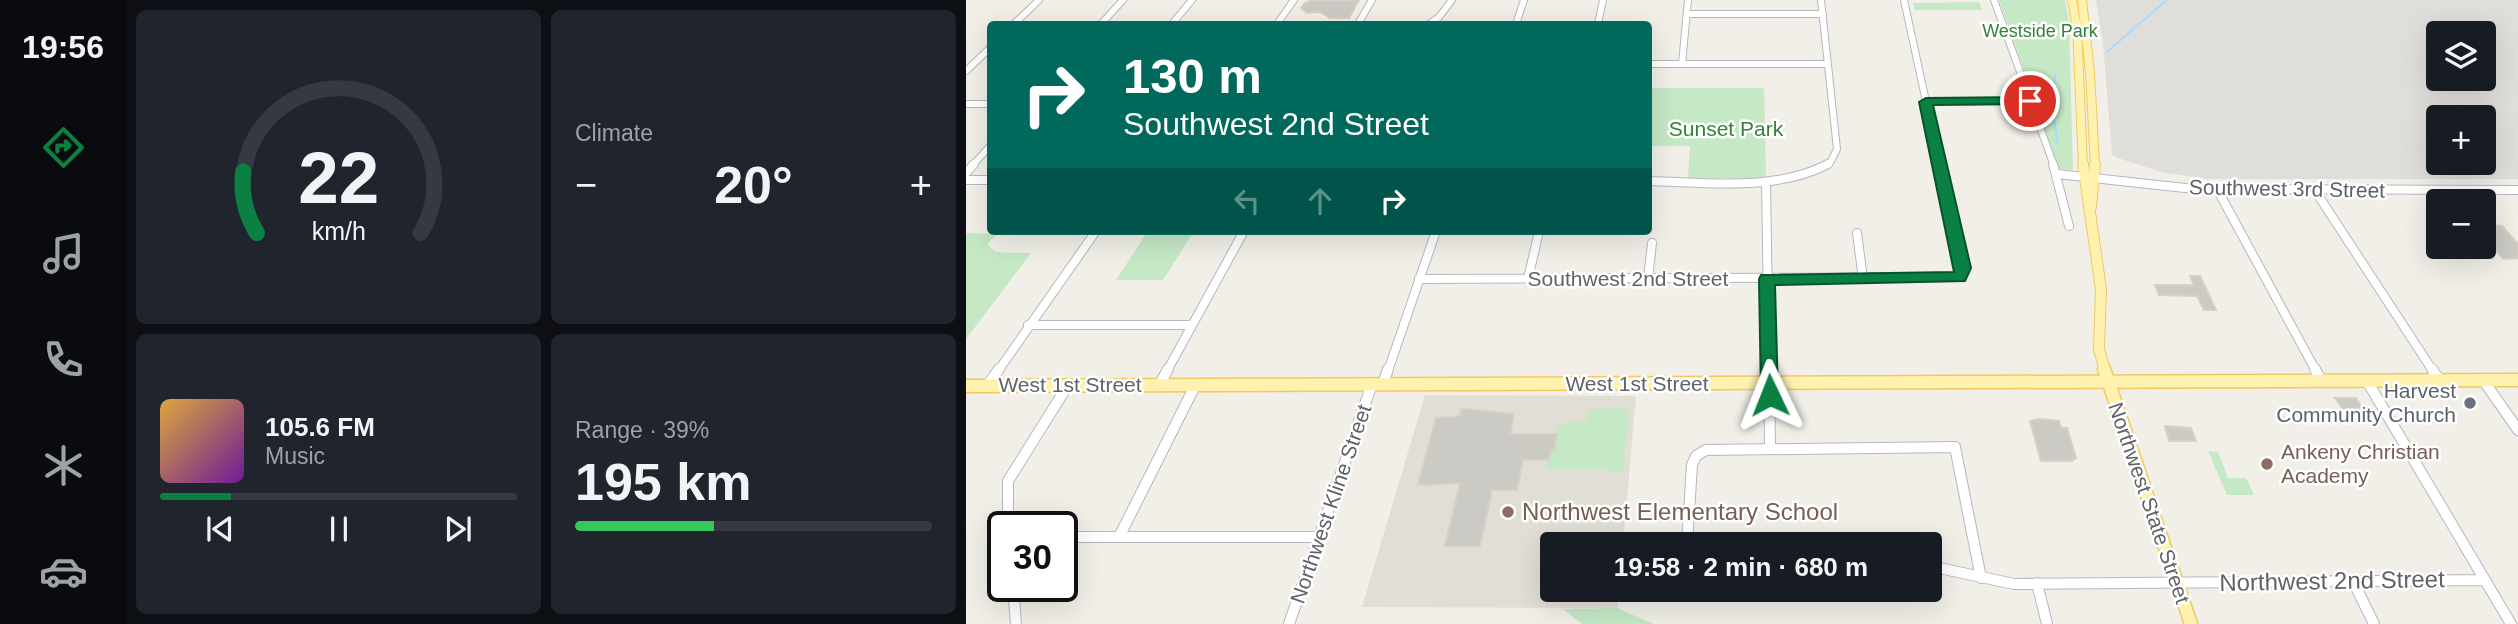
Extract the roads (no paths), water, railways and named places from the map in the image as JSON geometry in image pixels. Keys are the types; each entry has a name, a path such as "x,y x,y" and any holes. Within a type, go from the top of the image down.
{"main road":[{"path":"2072,0 2077,40 2083,175 2091,207"},
{"path":"2082,0 2088,40 2095,178 2095,200 2091,207"},
{"name":"Northwest State Street","path":"2091,207 2102,305 2099,349 2107,382 2191,624"},
{"name":"West 1st Street","path":"966,386 2518,380"}],"street":[{"path":"1017,21 1040,0"},
{"path":"1104,21 1123,0"},
{"path":"1174,21 1192,0"},
{"path":"1279,21 1294,0"},
{"path":"1360,21 1372,0"},
{"path":"1433,21 1452,0"},
{"path":"1517,21 1524,0"},
{"path":"1599,21 1603,0"},
{"path":"1682,64 1688,0"},
{"path":"1652,181 1766,182 1818,172 1835,159 1837,149 1821,0"},
{"path":"1904,0 1926,102 2030,101"},
{"path":"1994,0 2057,174 2069,226"},
{"path":"1687,14 1823,14"},
{"path":"966,71 987,51"},
{"path":"1652,64 1828,64"},
{"name":"Southwest 2nd Street","path":"1419,279 1952,279 1962,275 1963,268 1926,102"},
{"path":"966,104 987,104"},
{"path":"966,173 987,149"},
{"name":"Southwest 3rd Street","path":"2057,174 2083,175 2165,187 2217,189 2518,190"},
{"path":"966,180 987,180"},
{"path":"1766,182 1770,448"},
{"path":"2217,189 2320,381"},
{"path":"2314,189 2439,380"},
{"path":"1857,233 1863,279"},
{"path":"987,386 1093,235"},
{"path":"1160,384 1242,235"},
{"name":"Northwest Kline Street","path":"1289,624 1319,537 1435,235"},
{"path":"1528,279 1538,235"},
{"path":"1648,279 1652,243"},
{"path":"1028,326 1192,325"},
{"path":"2483,380 2518,430"},
{"path":"2368,381 2511,624"},
{"path":"1119,537 1196,384"},
{"path":"1007,511 1006,489 1009,481 1068,385"},
{"path":"1688,532 1692,465 1697,454 1709,449 1955,447 1981,578"},
{"path":"1078,537 1319,537"},
{"name":"Northwest 2nd Street","path":"1942,568 2007,583 2485,580"},
{"path":"2353,581 2374,624"},
{"path":"2037,583 2047,624"},
{"path":"1014,602 1016,624"}],"waterway":[{"path":"2108,51 2167,0"},
{"path":"2055,74 2053,113 2058,145"}],"place":[{"name":"Harvest Community Church","path":"2470,403"},
{"name":"Ankeny Christian Academy","path":"2267,464"},
{"name":"Northwest Elementary School","path":"1508,512"}],"park label":[{"name":"Westside Park","path":"2040,31"},
{"name":"Sunset Park","path":"1726,129"}]}
